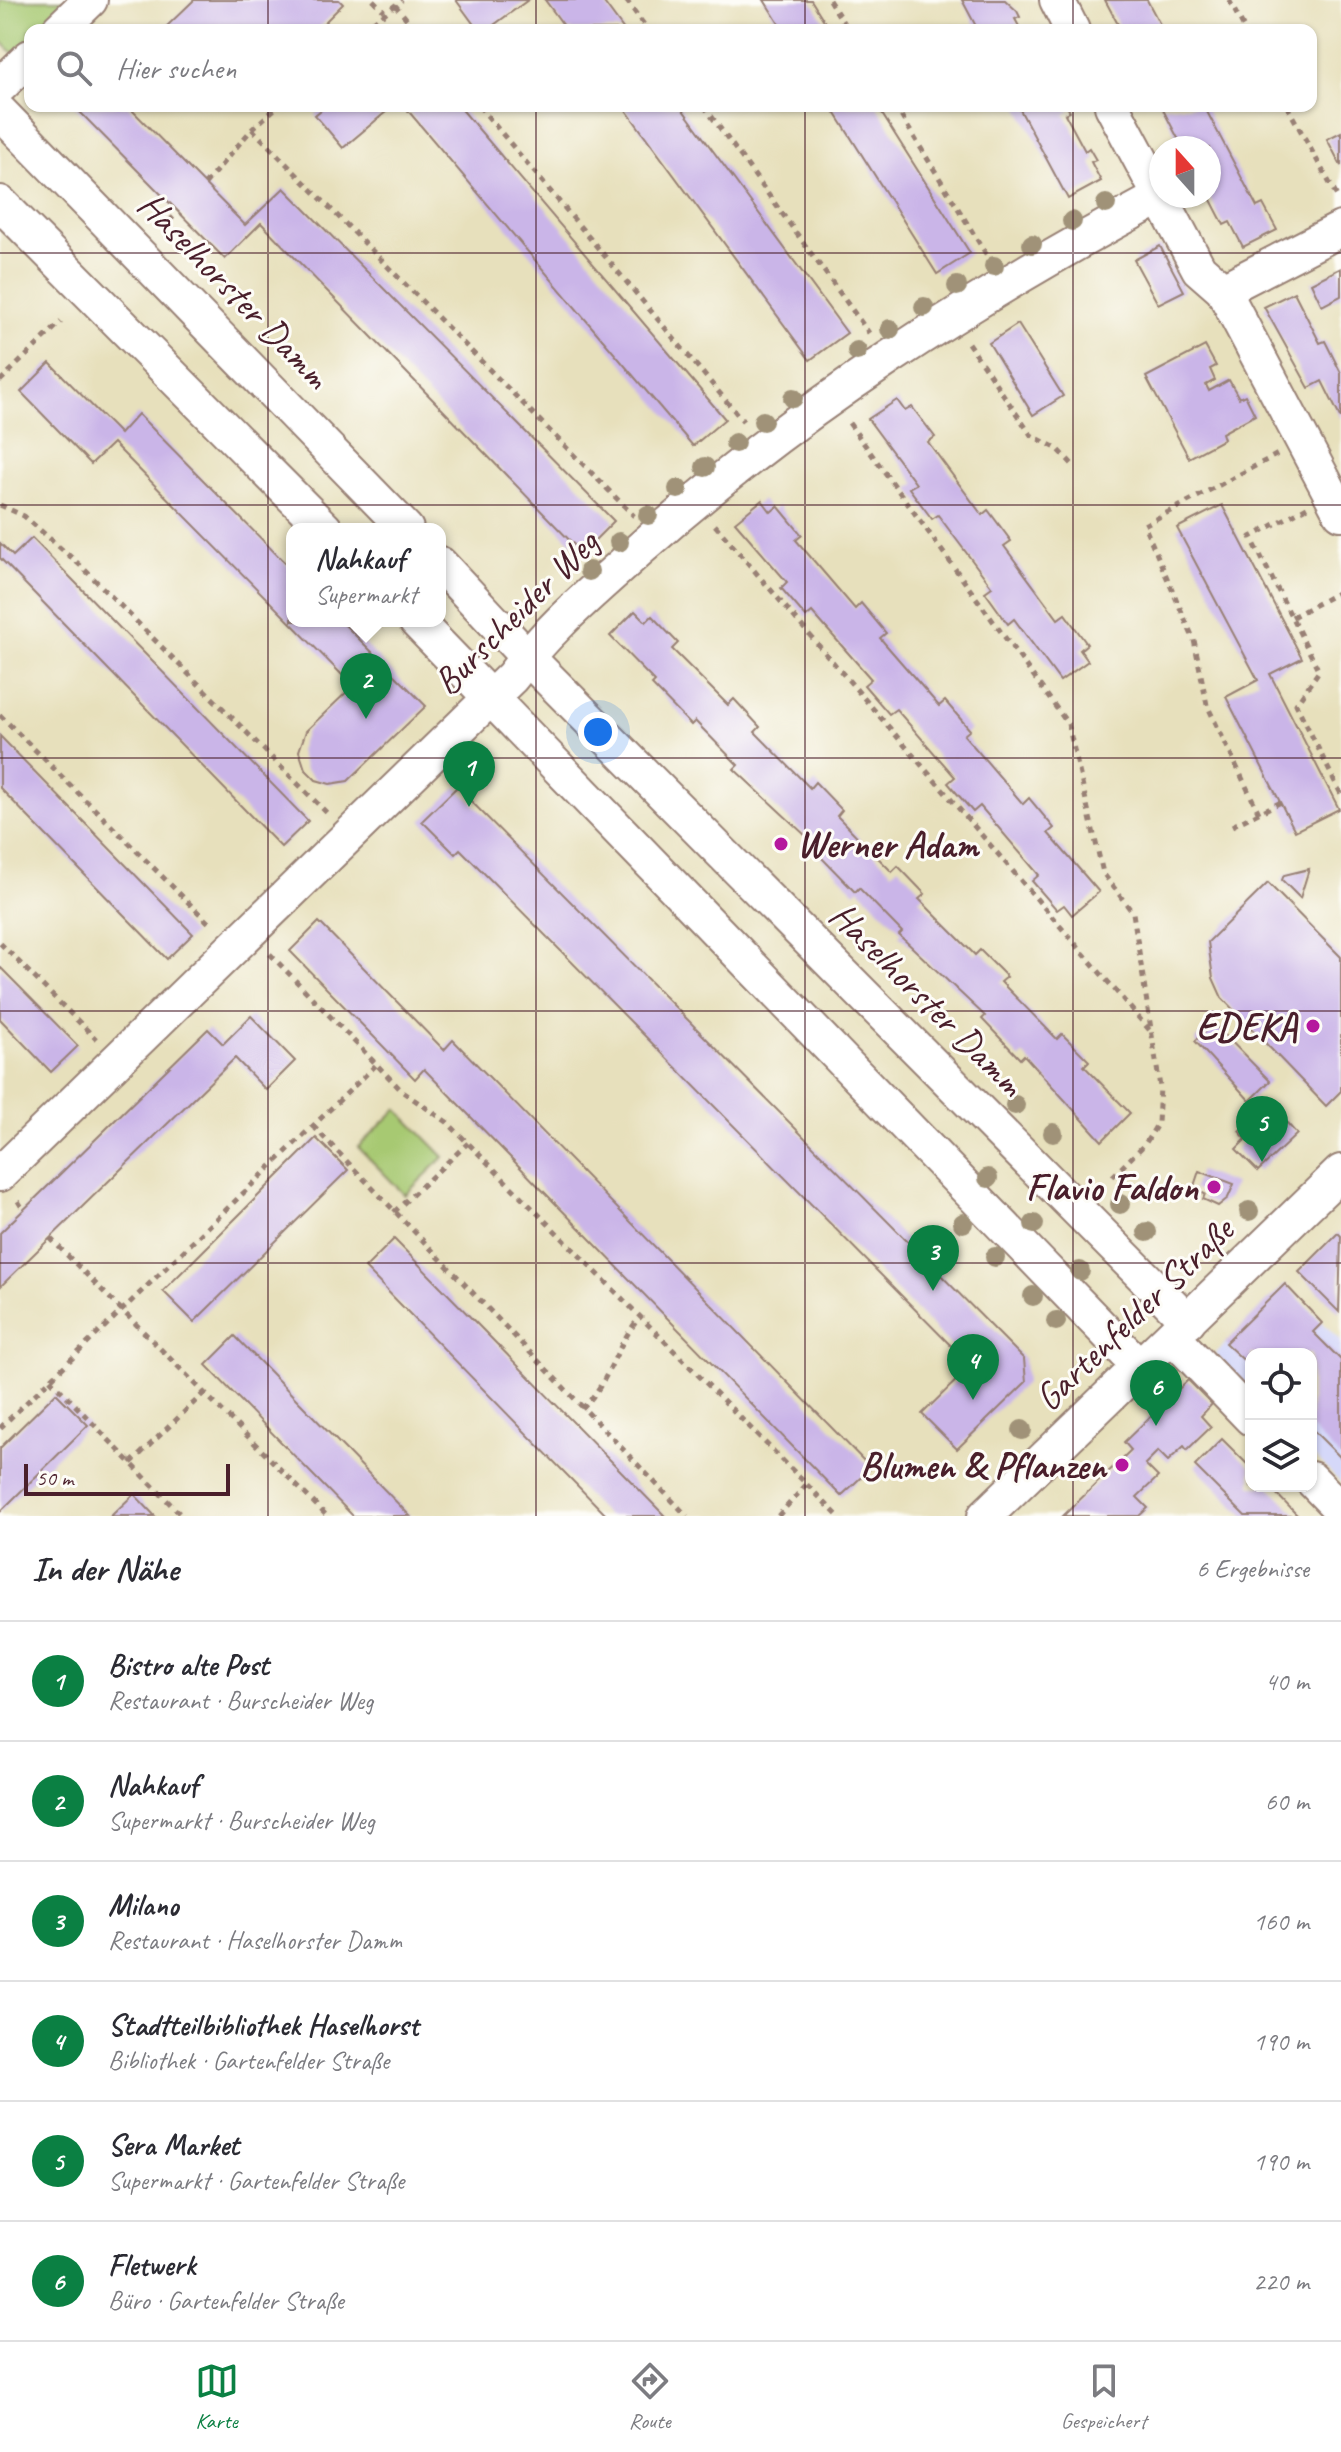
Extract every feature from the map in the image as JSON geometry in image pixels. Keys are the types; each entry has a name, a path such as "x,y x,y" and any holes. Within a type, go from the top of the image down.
{"street":[{"path":"65,24 90,0"},
{"path":"1057,0 1069,24"},
{"path":"0,86 24,63"},
{"name":"Haselhorster Damm","path":"0,112 400,523"},
{"path":"1115,112 1149,176"},
{"path":"0,203 319,523"},
{"name":"Burscheider Weg","path":"9,1188 568,615 677,516 796,421 920,334 1149,203"},
{"path":"1166,208 1199,269 1223,290 1328,508"},
{"path":"1223,290 1341,229"},
{"name":"Haselhorster Damm","path":"446,570 1180,1328 1245,1410"},
{"path":"422,627 1140,1367"},
{"name":"Gartenfelder Straße","path":"985,1516 1341,1172"},
{"path":"1317,1485 1341,1510"}],"path":[{"path":"373,0 384,11"},
{"path":"370,24 402,0"},
{"path":"626,0 644,24"},
{"path":"829,0 844,24"},
{"path":"1229,0 1242,24"},
{"path":"395,5 411,24"},
{"path":"205,184 252,129 271,112"},
{"path":"484,112 743,421"},
{"path":"708,112 869,333"},
{"path":"899,112 994,266"},
{"path":"1290,112 1341,204"},
{"path":"252,129 634,516"},
{"path":"169,221 179,212"},
{"path":"0,381 61,322"},
{"path":"968,343 1031,435 1058,449 1072,464"},
{"path":"849,423 1068,724 1103,873 1133,913 1160,1087 1158,1123 1145,1144 1112,1177"},
{"path":"1259,813 1207,705 1194,640 1144,525 1287,449"},
{"path":"0,505 24,516 81,566 328,814"},
{"path":"1328,508 1251,537 1319,671 1296,704 1341,794"},
{"path":"715,525 1153,1034"},
{"path":"1292,617 1341,591"},
{"path":"0,715 213,927"},
{"path":"1232,826 1281,802"},
{"path":"0,943 96,1040"},
{"path":"270,954 403,1092 447,1122 838,1516"},
{"path":"0,1428 376,1065"},
{"path":"313,1126 687,1516"},
{"path":"394,1212 468,1143"},
{"path":"9,1188 23,1209"},
{"path":"50,1238 327,1516"},
{"path":"582,1409 602,1389 624,1336 640,1317"},
{"path":"50,1379 182,1516"},
{"path":"131,1463 205,1392"},
{"path":"778,1516 806,1485"}],"shaded area":[{"path":"1285,1284 1341,1341 1341,1483 1317,1459 1317,1348 1245,1348 1245,1386 1215,1354"}],"green space":[{"path":"0,0 70,0 46,24 24,24 24,46 15,55 0,40"},
{"path":"397,1109 444,1157 405,1195 358,1147"}],"building":[{"path":"194,0 339,0 343,4 323,24 169,24"},
{"path":"456,0 528,0 495,24 474,24"},
{"path":"545,0 602,0 620,24 563,24"},
{"path":"764,0 811,0 826,24 779,24"},
{"path":"962,0 1005,0 1020,17 1015,19 1018,24 975,24"},
{"path":"1105,0 1147,0 1160,24 1118,24"},
{"path":"80,112 134,112 245,225 284,188 614,521 582,553 261,223 225,259"},
{"path":"319,112 386,112 343,148 315,115"},
{"path":"409,112 464,112 725,419 693,446"},
{"path":"627,112 684,112 847,333 810,360"},
{"path":"835,112 881,112 970,253 937,274"},
{"path":"1021,112 1070,112 1065,114 1085,151 1089,148 1096,160 1091,162 1101,181 1068,199"},
{"path":"1164,112 1207,112 1220,136 1177,136"},
{"path":"1341,132 1341,166 1327,139"},
{"path":"1221,138 1257,207 1263,204 1277,230 1243,247 1230,222 1224,225 1215,208 1221,208"},
{"path":"1160,246 1184,291 1158,304 1134,260"},
{"path":"1341,268 1341,296 1322,306 1311,283"},
{"path":"1294,292 1320,343 1325,341 1341,373 1341,419 1322,381 1309,388 1264,307"},
{"path":"1018,324 1063,396 1033,415 989,343"},
{"path":"1205,346 1216,366 1210,369 1215,380 1206,385 1209,391 1229,380 1239,398 1245,395 1255,415 1222,433 1224,439 1189,458 1146,377"},
{"path":"50,363 120,434 138,414 286,564 286,618 113,443 91,464 21,392"},
{"path":"897,400 905,411 912,407 935,437 928,442 982,515 988,510 1011,541 1004,546 1058,619 1065,614 1087,644 1080,650 1088,661 1060,681 1014,619 1008,624 985,592 992,587 938,515 932,519 909,488 916,484 868,419"},
{"path":"762,500 771,512 778,506 802,535 796,540 855,609 861,603 886,633 880,638 939,706 945,701 970,730 964,735 1023,804 1029,798 1054,828 1048,833 1099,892 1072,915 1064,905 1057,910 1032,881 1039,875 980,806 973,812 948,783 955,777 896,709 889,714 864,685 871,679 812,612 806,617 781,588 787,582 735,522"},
{"path":"1222,505 1302,658 1270,674 1339,809 1295,831 1226,697 1258,680 1177,528"},
{"path":"32,538 308,821 281,847 0,558 0,543 13,556"},
{"path":"635,611 646,622 652,616 678,643 672,649 728,705 734,699 760,727 755,732 810,788 815,782 842,810 837,816 892,872 898,866 925,894 919,899 975,955 980,950 1007,977 1001,982 1057,1039 1062,1034 1089,1061 1084,1066 1130,1113 1102,1141 1024,1055 1020,1059 982,1019 985,1016 899,935 902,932 859,888 855,892 817,853 820,849 734,769 738,765 695,721 691,725 652,685 655,682 610,636"},
{"path":"295,627 347,627 426,706 348,781 330,784 316,780 305,769 299,751 306,731 353,686"},
{"path":"0,736 193,934 167,959 0,788"},
{"path":"457,787 1024,1359 1026,1382 957,1449 922,1414 971,1366 460,849 455,854 422,821"},
{"path":"1309,869 1300,898 1282,880 1284,875"},
{"path":"1268,883 1341,957 1341,1091 1326,1106 1222,998 1213,978 1208,942"},
{"path":"319,922 444,1050 453,1040 871,1468 841,1496 424,1069 415,1079 290,951"},
{"path":"0,967 78,1046 51,1072 0,1019"},
{"path":"251,1016 295,1061 266,1090 235,1058 0,1287 0,1233 208,1029 223,1044"},
{"path":"1213,1023 1270,1081 1250,1101 1195,1041"},
{"path":"1276,1111 1297,1134 1258,1171 1236,1149 1246,1139 1239,1131 1257,1114 1265,1121"},
{"path":"316,1138 348,1170 194,1322 163,1291"},
{"path":"1199,1171 1234,1184 1228,1198 1218,1206 1203,1199 1205,1194 1193,1189"},
{"path":"1338,1233 1341,1236 1339,1312 1299,1272"},
{"path":"394,1239 665,1516 607,1516 365,1268"},
{"path":"1285,1284 1322,1323 1313,1332 1341,1360 1341,1458 1317,1434 1317,1348 1245,1348 1245,1361 1225,1343"},
{"path":"235,1336 410,1516 353,1516 206,1365"},
{"path":"1188,1380 1212,1404 1201,1416 1211,1427 1187,1450 1184,1446 1168,1461 1158,1451 1145,1464 1158,1477 1137,1497 1148,1508 1139,1516 1063,1516 1131,1450 1124,1442"},
{"path":"56,1393 88,1425 0,1512 0,1448"},
{"path":"1222,1439 1245,1462 1245,1492 1275,1492 1298,1516 1245,1516 1195,1466"},
{"path":"134,1494 155,1516 111,1516"}],"place":[{"name":"Nahkauf","path":"366,719"},
{"name":"Bistro alte Post","path":"469,807"},
{"name":"Werner Adam","path":"781,844"},
{"name":"EDEKA","path":"1313,1026"},
{"name":"Sera Market","path":"1262,1162"},
{"name":"Flavio Faldon","path":"1214,1187"},
{"name":"Milano","path":"933,1291"},
{"name":"Stadtteilbibliothek Haselhorst","path":"973,1400"},
{"name":"Fletwerk","path":"1156,1426"},
{"name":"Blumen & Pflanzen","path":"1122,1465"}]}
